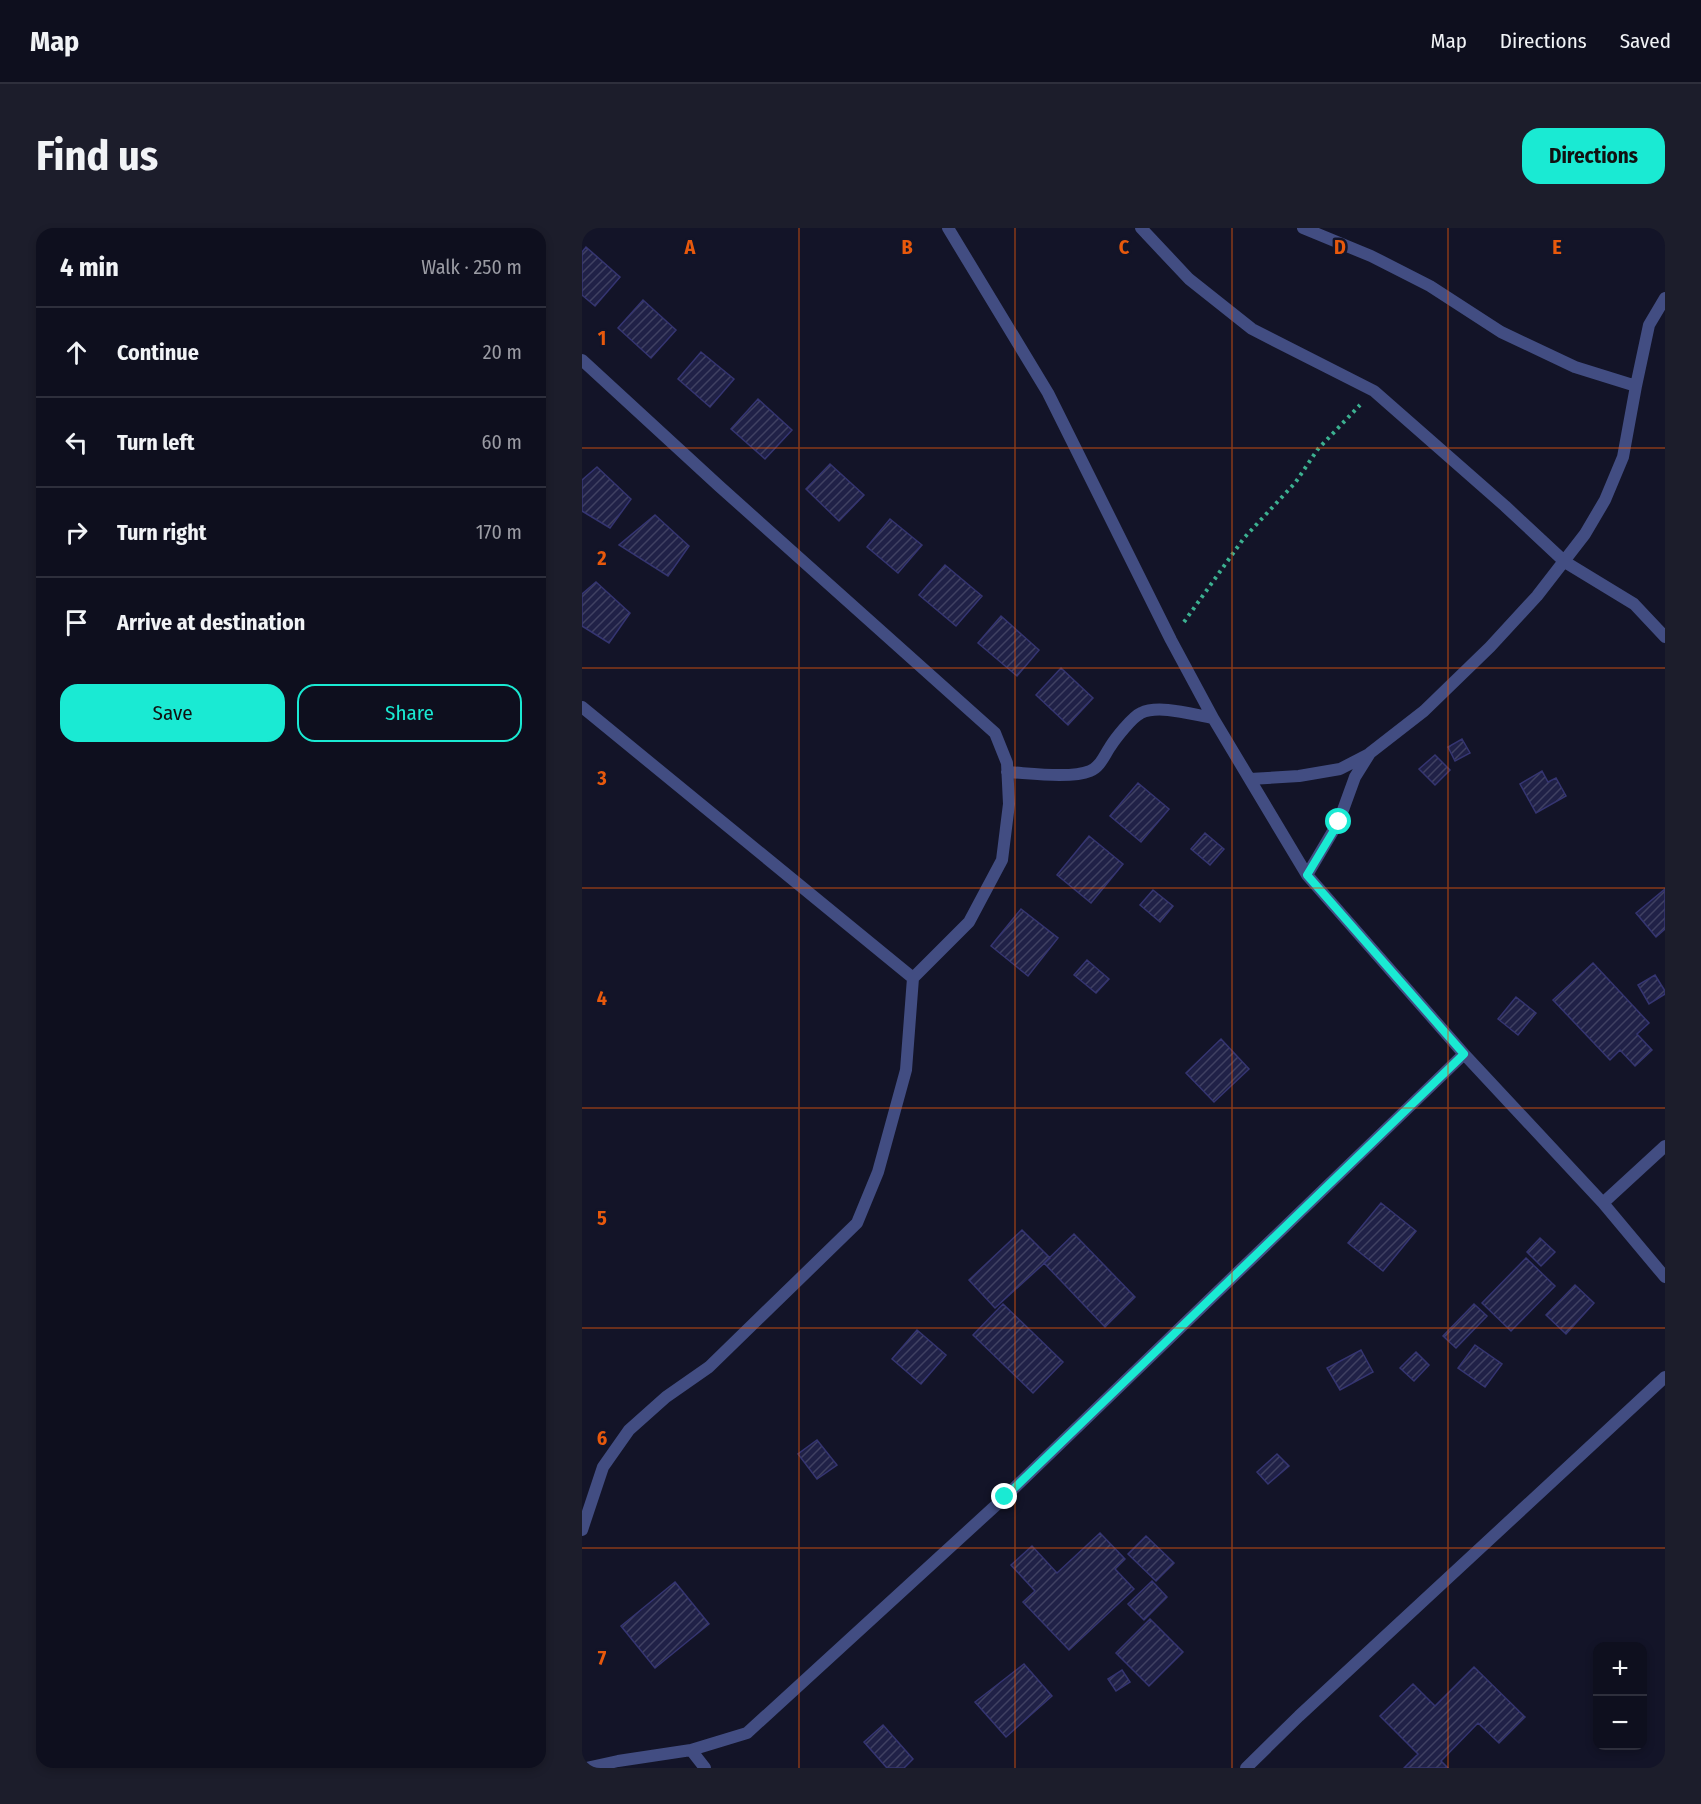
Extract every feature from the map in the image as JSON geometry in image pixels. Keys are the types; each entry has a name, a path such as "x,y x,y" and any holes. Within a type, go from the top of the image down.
{"street":[{"path":"948,228 1048,393 1171,640 1213,718 1307,875 1464,1054 1603,1203 1665,1276"},
{"path":"1141,228 1189,279 1252,329 1374,391 1565,561 1634,604 1665,637"},
{"path":"1303,228 1371,256 1430,286 1501,332 1575,367 1636,386"},
{"path":"1250,778 1299,776 1340,769 1370,753 1424,711 1490,647 1537,596 1585,534 1605,500 1623,457 1649,325 1665,298"},
{"path":"582,360 995,733 1007,763 1009,804 1002,860 969,922 913,978 906,1070 878,1172 857,1223 709,1367 666,1397 629,1430 603,1467 582,1530"},
{"path":"582,707 913,978"},
{"path":"1007,772 1075,775 1089,771 1097,766 1116,738 1140,713 1171,710 1213,718"},
{"path":"1307,875 1339,822 1355,777 1370,753"},
{"path":"586,1768 692,1750 747,1732 1005,1497 1464,1054"},
{"path":"1603,1203 1665,1146"},
{"path":"1246,1768 1299,1716 1665,1377"},
{"path":"692,1750 705,1768"}],"path":[{"path":"1171,640 1244,538 1295,483 1318,449 1374,391"}],"building":[{"path":"586,247 620,277 595,306 582,295 582,252"},
{"path":"643,300 676,330 651,358 618,328"},
{"path":"701,352 734,379 710,407 678,379"},
{"path":"758,399 792,430 765,459 731,429"},
{"path":"830,464 864,495 839,521 806,489"},
{"path":"597,467 631,499 610,528 582,511 582,480"},
{"path":"655,515 689,546 668,576 619,545"},
{"path":"890,519 922,545 898,573 867,547"},
{"path":"945,565 982,596 956,626 919,595"},
{"path":"596,582 630,613 609,643 582,626 582,594"},
{"path":"1001,616 1039,650 1017,676 978,643"},
{"path":"1061,668 1093,698 1068,725 1036,695"},
{"path":"1462,739 1470,753 1455,761 1448,747"},
{"path":"1435,755 1450,770 1435,785 1419,769"},
{"path":"1542,771 1548,782 1556,778 1566,796 1536,813 1520,784"},
{"path":"1138,783 1169,809 1141,842 1110,816"},
{"path":"1205,833 1224,849 1210,865 1191,849"},
{"path":"1089,836 1123,864 1091,903 1057,875"},
{"path":"1665,889 1665,929 1656,937 1636,913"},
{"path":"1153,890 1173,906 1160,922 1140,905"},
{"path":"1021,909 1058,938 1028,976 991,946"},
{"path":"1087,960 1109,979 1096,993 1074,975"},
{"path":"1593,963 1649,1023 1637,1034 1652,1050 1635,1066 1620,1050 1610,1060 1553,1000"},
{"path":"1655,975 1665,994 1649,1004 1638,985"},
{"path":"1516,997 1536,1013 1518,1035 1498,1019"},
{"path":"1221,1039 1249,1069 1214,1102 1186,1073"},
{"path":"1381,1203 1416,1231 1383,1271 1348,1243"},
{"path":"1022,1230 1050,1258 995,1308 969,1280"},
{"path":"1074,1234 1135,1297 1105,1327 1044,1263"},
{"path":"1540,1238 1555,1252 1541,1266 1527,1252"},
{"path":"1526,1258 1555,1286 1511,1331 1482,1303"},
{"path":"1575,1285 1594,1303 1566,1334 1546,1315"},
{"path":"1003,1304 1063,1362 1033,1393 973,1335"},
{"path":"1474,1304 1487,1316 1456,1348 1443,1336"},
{"path":"917,1330 946,1355 921,1384 892,1359"},
{"path":"1475,1345 1502,1364 1485,1387 1458,1368"},
{"path":"1361,1350 1373,1372 1340,1390 1327,1368"},
{"path":"1416,1352 1429,1365 1414,1381 1400,1368"},
{"path":"817,1440 837,1465 817,1479 798,1454"},
{"path":"1277,1454 1289,1466 1268,1484 1257,1472"},
{"path":"1100,1533 1125,1559 1115,1569 1134,1589 1069,1650 1023,1602 1035,1591 1011,1565 1032,1546 1057,1573"},
{"path":"1146,1536 1174,1563 1156,1581 1128,1554"},
{"path":"1152,1581 1167,1597 1144,1620 1128,1604"},
{"path":"675,1582 709,1624 655,1668 621,1626"},
{"path":"1150,1619 1183,1652 1149,1686 1116,1653"},
{"path":"1024,1664 1052,1696 1006,1737 975,1702"},
{"path":"1474,1667 1525,1717 1499,1743 1478,1723 1441,1761 1448,1768 1404,1768 1418,1754 1380,1716 1413,1684 1435,1706"},
{"path":"1122,1670 1130,1682 1116,1691 1108,1679"},
{"path":"883,1725 913,1759 904,1768 887,1768 864,1742"}],"route":[{"path":"1005,1497 1464,1054 1307,875 1339,822"}]}
